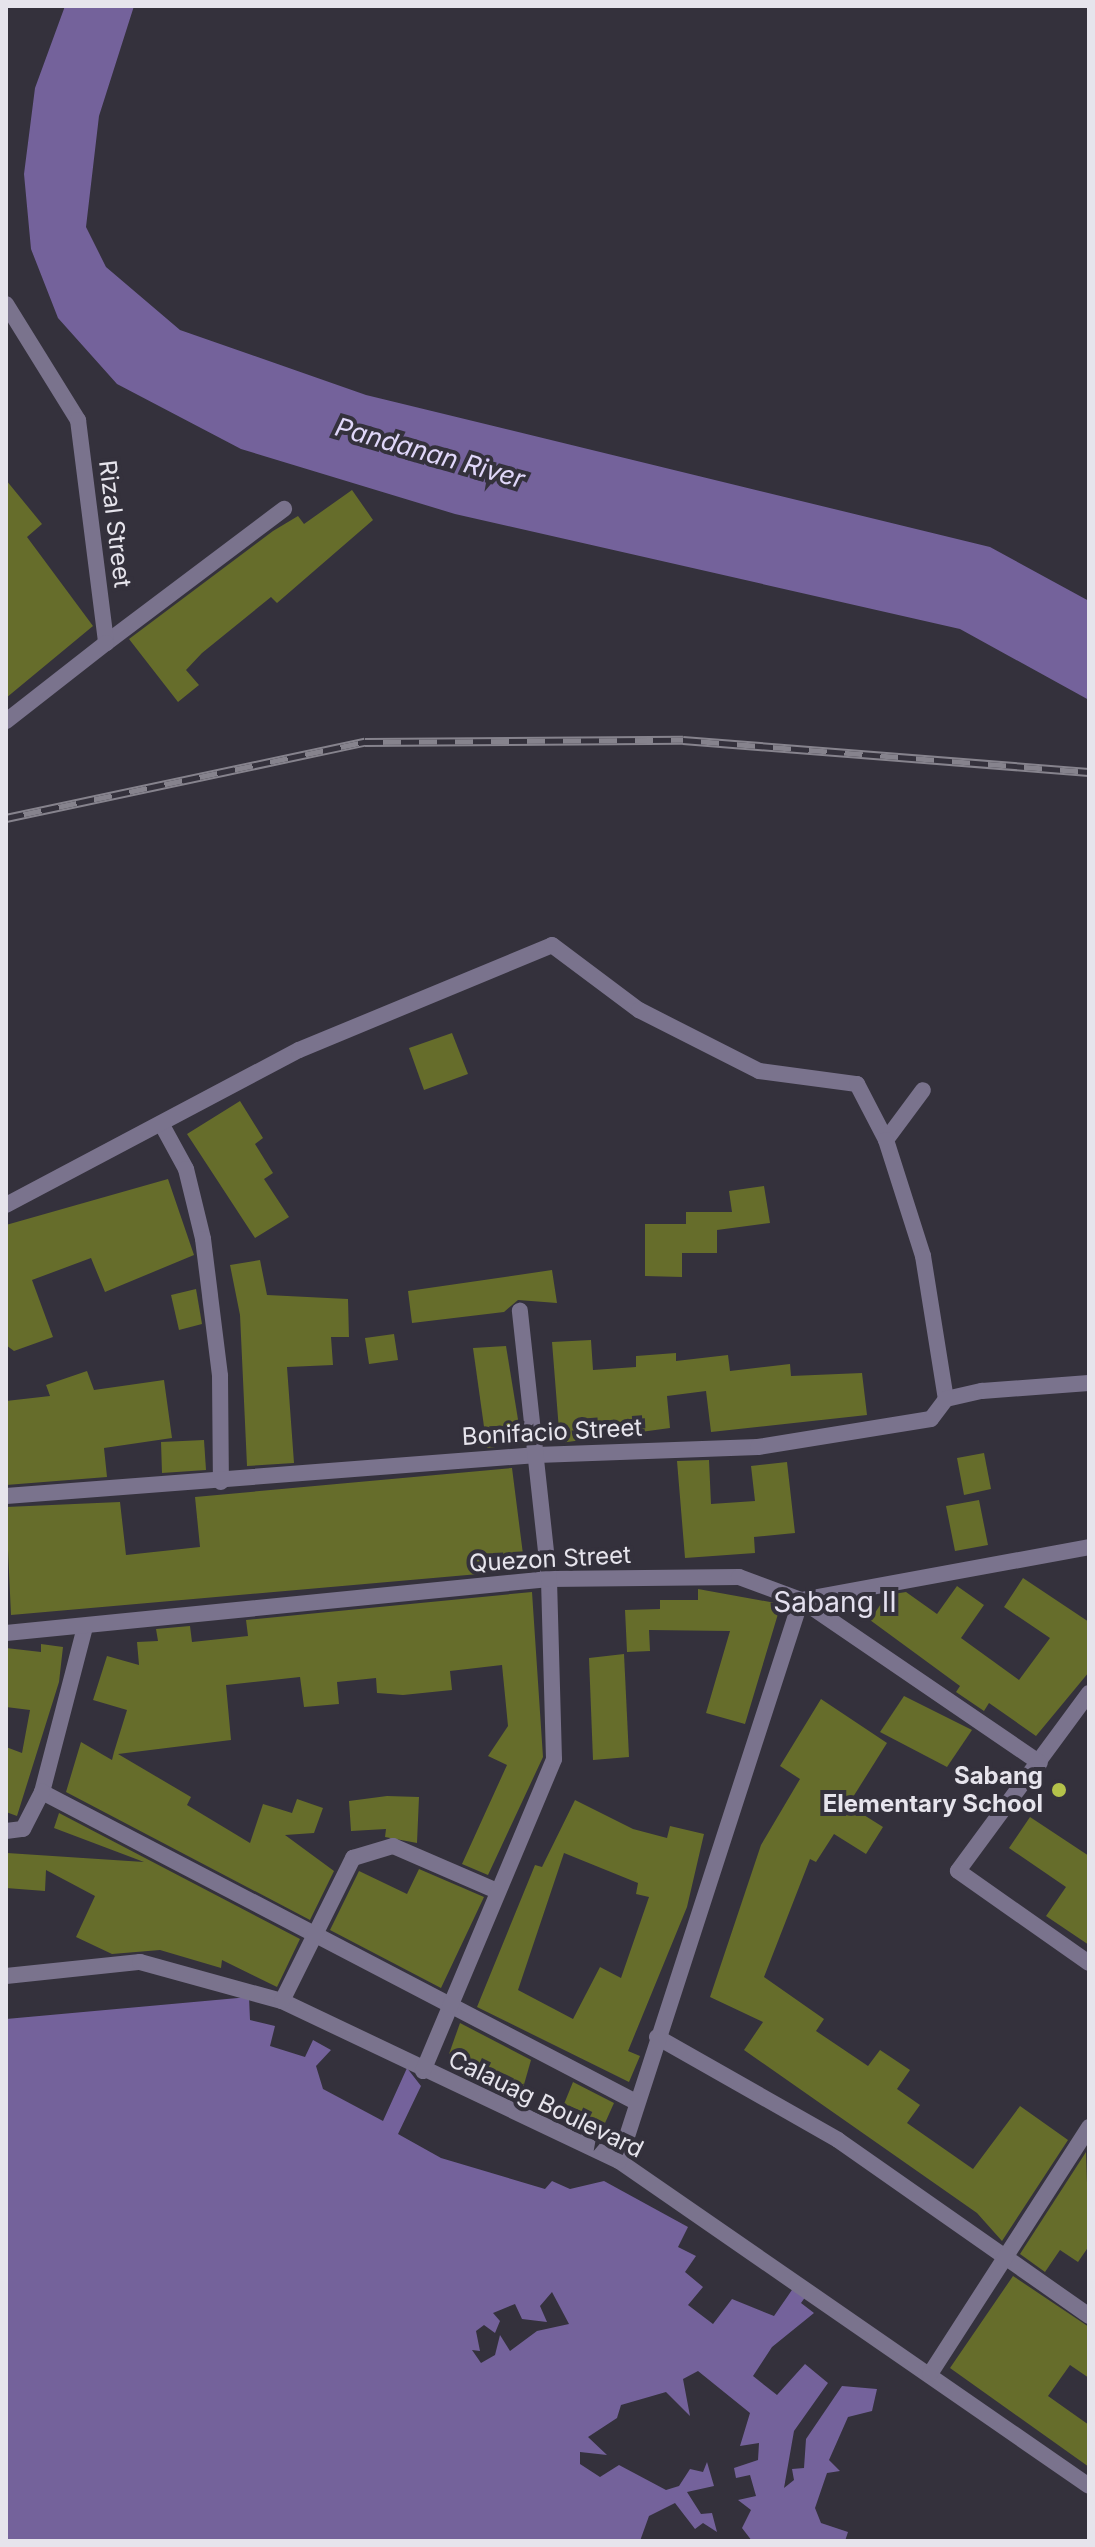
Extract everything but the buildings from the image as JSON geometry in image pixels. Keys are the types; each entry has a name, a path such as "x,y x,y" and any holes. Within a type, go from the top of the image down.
{"street":[{"name":"Rizal Street","path":"6,304 78,420 106,643"},
{"path":"6,721 284,509"},
{"path":"6,1205 299,1050 552,945 639,1010 759,1071 857,1084 886,1140 923,1256 946,1399 1089,1383"},
{"path":"886,1140 923,1090"},
{"path":"162,1125 186,1169 203,1239 220,1376 221,1482"},
{"path":"423,2071 453,2007 497,1891 554,1759 549,1579 520,1311"},
{"name":"Bonifacio Street","path":"6,1496 221,1482 537,1455 758,1447 931,1419 946,1399"},
{"path":"619,2161 634,2101 801,1600 1089,1547"},
{"name":"Quezon Street","path":"6,1633 549,1579 739,1577 801,1600 1040,1763"},
{"path":"6,1831 23,1829 42,1792 85,1627"},
{"path":"1089,1693 958,1871 1089,1963"},
{"path":"42,1792 312,1936 634,2101"},
{"path":"282,2001 353,1858 393,1846 497,1891"},
{"name":"Calauag Boulevard","path":"6,1976 140,1962 282,2001 423,2071 619,2161 1089,2486"},
{"path":"657,2037 838,2140 1089,2316"},
{"path":"930,2374 1004,2255 1086,2138"}],"water":[{"name":"Pandanan River","path":"65,6 134,6 99,116 86,227 106,267 180,330 366,395 990,547 1089,601 1089,700 960,629 455,514 241,449 117,384 58,318 31,249 24,174 35,88"},
{"path":"249,1997 250,2020 275,2026 270,2046 305,2057 313,2040 331,2050 316,2066 323,2089 383,2121 407,2068 421,2086 398,2134 441,2158 545,2189 552,2181 570,2189 604,2181 688,2227 678,2247 696,2256 685,2272 703,2287 688,2305 713,2324 732,2299 774,2316 794,2287 806,2296 801,2303 814,2313 772,2347 753,2376 777,2395 805,2364 828,2383 794,2431 784,2488 794,2480 792,2469 804,2468 806,2439 842,2386 877,2389 872,2411 848,2417 829,2460 840,2471 827,2473 815,2508 821,2523 848,2532 845,2541 752,2541 742,2528 751,2510 738,2500 756,2496 750,2475 736,2478 734,2468 758,2460 759,2443 740,2446 750,2413 698,2371 683,2379 690,2416 666,2392 621,2405 617,2418 588,2437 607,2455 580,2452 580,2464 600,2477 619,2465 666,2490 679,2486 690,2469 703,2472 707,2462 714,2486 687,2492 701,2514 712,2513 717,2532 703,2523 695,2529 675,2503 649,2516 640,2541 6,2541 6,2019","holes":["552,2292 569,2324 537,2331 510,2351 500,2335 495,2355 481,2363 472,2350 480,2351 476,2331 484,2325 495,2333 500,2321 493,2313 515,2304 522,2319 547,2322 540,2306"]}],"railway":[{"path":"6,818 365,742 683,740 1089,772"}],"place":[{"name":"Sabang Elementary School","path":"1059,1790"}],"district":[{"name":"Sabang Ⅱ","path":"835,1602"}]}
